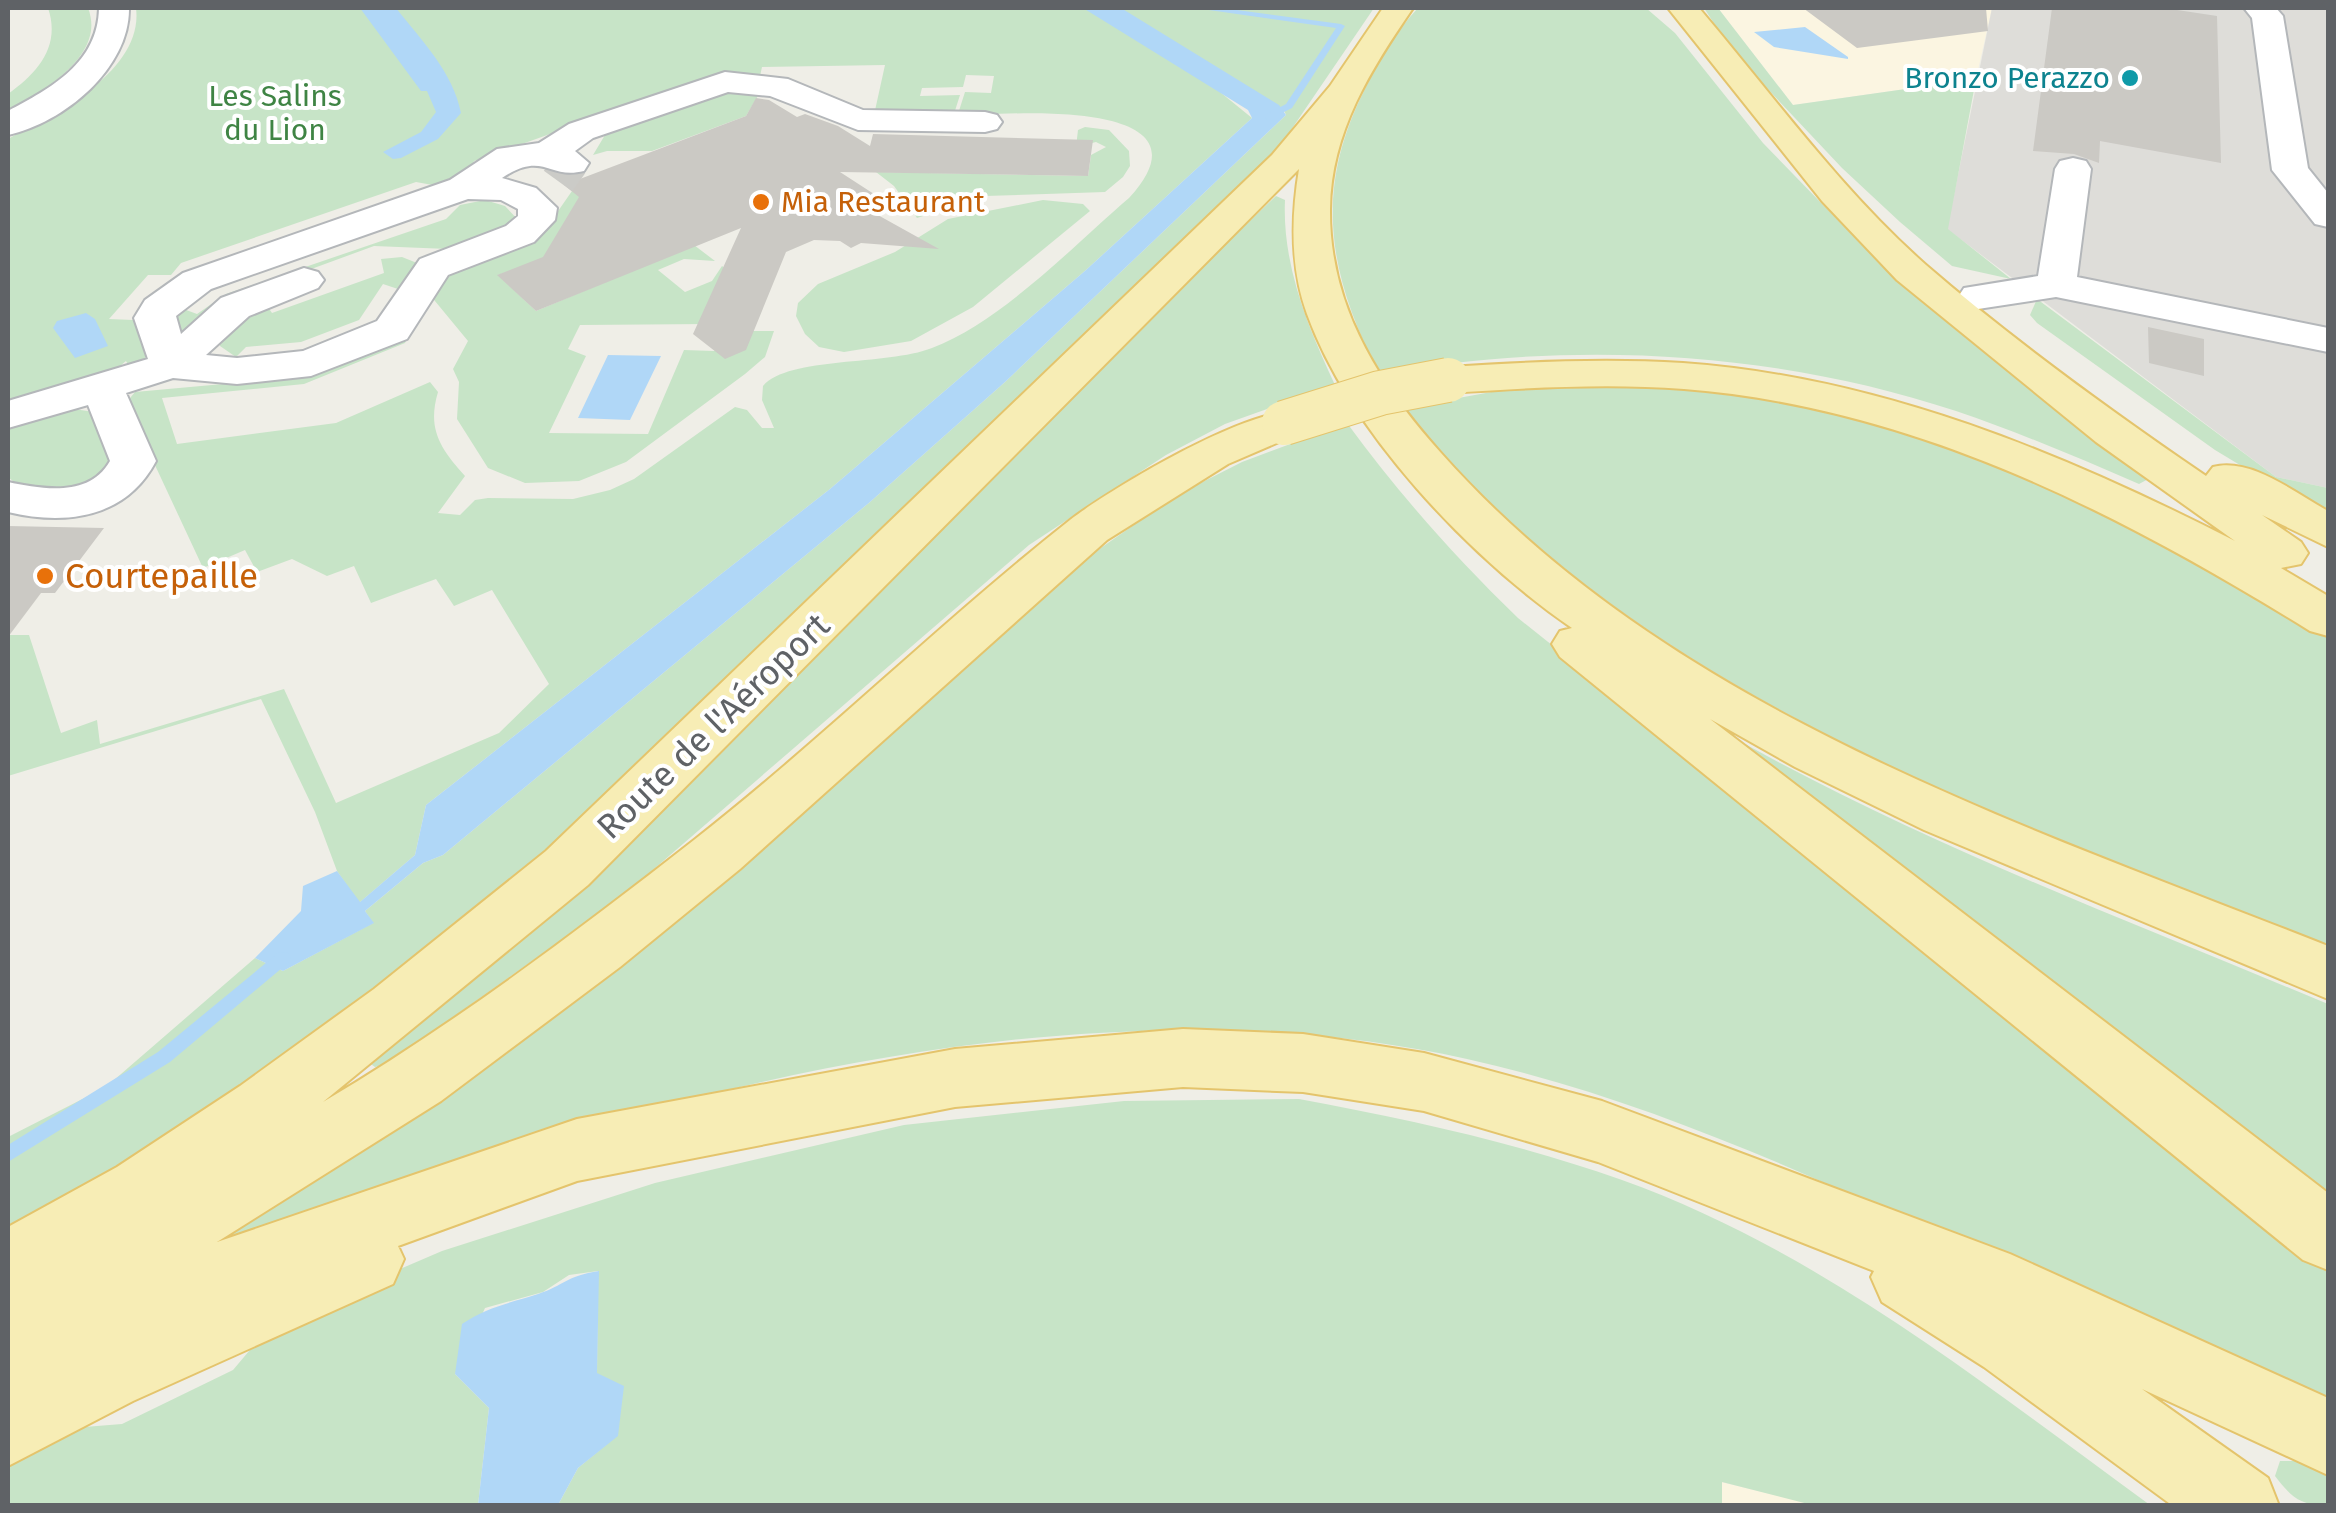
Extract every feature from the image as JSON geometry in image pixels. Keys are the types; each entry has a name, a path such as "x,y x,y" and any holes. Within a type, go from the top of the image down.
{"main road":[{"path":"1398,8 1340,94 1313,173 1308,236 1324,308 1344,357 1416,463 1484,551 1592,656 2328,1236"},
{"path":"1683,8 1854,216 1926,284 2112,432 2328,584"},
{"name":"Route de l'Aéroport","path":"8,1263 87,1223 278,1098 459,960 553,880 650,790 1257,190 1340,94"},
{"path":"1801,152 1978,297 2198,460 2328,531"},
{"path":"8,1298 100,1264 170,1232 418,1080 598,949 718,853 1090,529 1212,454 1284,423 1380,394 1448,380 1517,372 1675,372 1838,398 1920,421 2043,466 2152,514 2328,619"},
{"path":"1416,463 1494,539 1552,587 1721,700 1831,759 1979,828 2328,972"},
{"path":"8,1350 578,1150 955,1078 1183,1058 1303,1063 1424,1082 1602,1132 2010,1290 2328,1437"},
{"path":"8,1428 107,1375 309,1281 516,1202 790,1109"},
{"path":"1752,1190 2010,1340 2240,1506"}],"street":[{"path":"8,126 42,107 93,65 113,37 114,8"},
{"path":"2259,8 2267,16 2290,170 2328,216"},
{"path":"8,415 136,377 311,363 392,330 434,267 527,230 536,220 554,176 581,131 725,82 776,86 858,120 985,122"},
{"path":"8,497 56,504 79,501 99,496 123,480 134,461 136,377 154,318 168,301 197,281 463,188 510,157 554,176"},
{"path":"2056,284 2073,169"},
{"path":"463,188 506,190 524,196 554,176"},
{"path":"136,377 248,300 389,252 426,254 434,267"},
{"path":"1978,297 2056,284 2328,340"}],"shaded area":[{"path":"1718,8 1992,8 1976,79 1793,105"},
{"path":"1992,8 2328,8 2328,488 2276,477 1947,229"},
{"path":"1721,1482 1816,1505 1722,1505"}],"green space":[{"path":"48,8 88,8 88,42 80,57 53,83 8,112 8,94 37,68 49,46"},
{"name":"Les Salins du Lion","path":"136,8 1374,8 1276,152 533,862 358,1004 202,1119 52,1214 8,1236 8,1137 106,1087 255,958 283,971 373,923 365,911 423,863 443,855 870,502 1005,382 1286,115 1283,108 1220,92 1252,118 1086,270 830,489 426,805 415,855 359,903 337,871 315,812 261,699 8,776 8,635 29,635 61,733 97,720 100,744 284,689 336,803 499,733 549,684 492,590 454,606 436,579 371,603 354,566 327,576 292,559 257,572 245,550 203,568 126,403 135,392 301,377 408,336 405,343 304,384 162,398 177,444 336,423 430,382 438,392 434,417 438,437 465,476 438,513 460,515 475,500 488,498 573,499 610,490 634,479 735,407 747,410 762,428 774,428 762,400 763,386 776,376 816,366 913,354 958,336 984,320 1129,198 1150,165 1148,142 1128,127 1096,118 1018,113 957,117 965,92 991,93 994,76 966,75 963,87 922,88 920,96 960,95 953,117 874,115 885,65 762,67 760,76 718,74 474,161 470,172 438,186 416,182 181,263 171,275 148,275 109,319 133,320 146,357 131,370 126,361 114,371 8,402 8,139 71,104 111,71 126,52 135,31"},
{"path":"1418,8 1646,8 1675,33 1763,143 1858,241 2001,362 2152,477 2139,484 1956,411 1886,391 1742,364 1669,357 1523,357 1379,374 1348,302 1339,268 1333,199 1348,128 1364,91 1388,47"},
{"path":"1704,8 1718,8 1793,105 1976,79 1948,229 2011,279 1952,266 1900,222 1842,168 1732,51"},
{"path":"748,89 766,95 759,94 746,116 652,151 607,151 593,155 608,130 715,92"},
{"path":"1078,130 1109,130 1129,151 1130,166 1105,192 985,196 917,218 894,186 876,172 1088,176 1091,155 1106,147 1096,142 1076,147"},
{"path":"572,191 658,218 498,275 536,311 694,245 715,261 684,259 658,270 685,292 712,281 722,266 740,280 709,324 580,325 568,349 586,356 549,433 648,434 684,350 714,351 738,331 774,331 765,357 626,462 579,481 525,483 488,468 457,419 459,382 453,369 468,341 430,295 444,272 547,227"},
{"path":"1276,196 1285,200 1288,248 1299,295 1335,385 1225,424 1166,455 1029,545 618,900 387,1064 375,1067 368,1062"},
{"path":"485,200 505,206 520,222 448,249 374,246 238,296 186,333 180,334 171,317 178,307 197,314 226,294 446,219 460,205"},
{"path":"1043,200 1083,204 1090,211 973,307 911,341 844,352 819,347 805,334 796,316 798,303 818,284 895,252 948,219"},
{"path":"402,257 417,263 404,291 383,284 359,320 301,342 246,347 236,357 220,346 219,338 263,300 272,313 384,273 381,259"},
{"path":"2037,299 2276,477 2328,488 2328,518 2215,450 2037,323 2030,315"},
{"path":"1633,384 1789,402 1933,438 2233,568 2328,628 2328,949 1952,795 1828,735 1709,669 1597,594 1494,507 1403,408 1508,389"},
{"path":"67,408 94,412 115,462 75,494 21,487 9,478 8,429"},
{"path":"1347,423 1428,524 1518,618 2328,1264 2328,1408 1822,1182 1648,1112 1467,1059 1366,1041 1265,1032 1162,1030 1060,1036 855,1063 755,1084 572,1134 8,1332 8,1321 64,1300 593,986 791,825 1095,552 1177,495 1242,462"},
{"path":"1745,744 1960,850 2328,1004 2328,1211 1736,752"},
{"path":"1299,1099 1542,1154 1694,1209 1764,1243 1898,1324 2150,1505 1816,1506 1722,1482 1722,1506 558,1505 578,1468 618,1435 597,1374 598,1271 569,1275 543,1292 485,1308 455,1374 489,1408 478,1505 8,1505 8,1463 72,1428 122,1424 233,1370 272,1324 442,1251 655,1183 904,1125 1124,1101"},
{"path":"2280,1461 2296,1461 2328,1476 2328,1505 2311,1504 2292,1495 2275,1476"}],"water":[{"path":"360,8 396,8 435,58 457,98 461,113 438,139 401,158 393,159 383,152 421,132 436,112 427,91 421,91"},
{"path":"1083,8 1121,8 1279,105 1286,115 1005,382 870,502 443,855 423,863 365,911 374,923 283,971 255,958 301,911 303,886 337,871 360,902 415,855 426,805 830,489 1086,270 1252,118 1248,110"},
{"path":"1805,27 1848,59 1774,47 1754,32"},
{"path":"86,313 95,319 108,346 75,358 53,328 57,321"},
{"path":"608,355 661,356 630,420 578,418"},
{"path":"599,1271 597,1373 624,1386 618,1436 578,1468 558,1505 478,1505 489,1408 455,1374 462,1324 490,1309"}],"building":[{"path":"1803,8 1986,8 1988,31 1857,48"},
{"name":"Bronzo Perazzo","path":"2052,8 2164,8 2217,16 2221,163 2100,141 2099,163 2074,154 2033,151"},
{"name":"Mia Restaurant","path":"756,98 769,100 797,117 805,114 838,126 870,146 873,134 1093,140 1088,176 840,172 894,207 876,214 939,249 861,243 851,248 840,241 814,240 786,252 746,350 725,359 693,334 741,228 536,311 497,275 543,257 579,197 564,185 746,116"},
{"path":"2148,327 2204,339 2204,376 2149,363"},
{"path":"8,526 104,528 55,593 41,593 8,637"}],"waterway":[{"path":"1209,8 1341,26 1289,106 1268,117"},
{"path":"8,1154 164,1057 283,958"}],"tunnel":[{"path":"558,181 571,163"}],"place":[{"name":"Bronzo Perazzo","path":"2130,78"},
{"name":"Mia Restaurant","path":"761,202"},
{"name":"Courtepaille","path":"45,576"}]}
